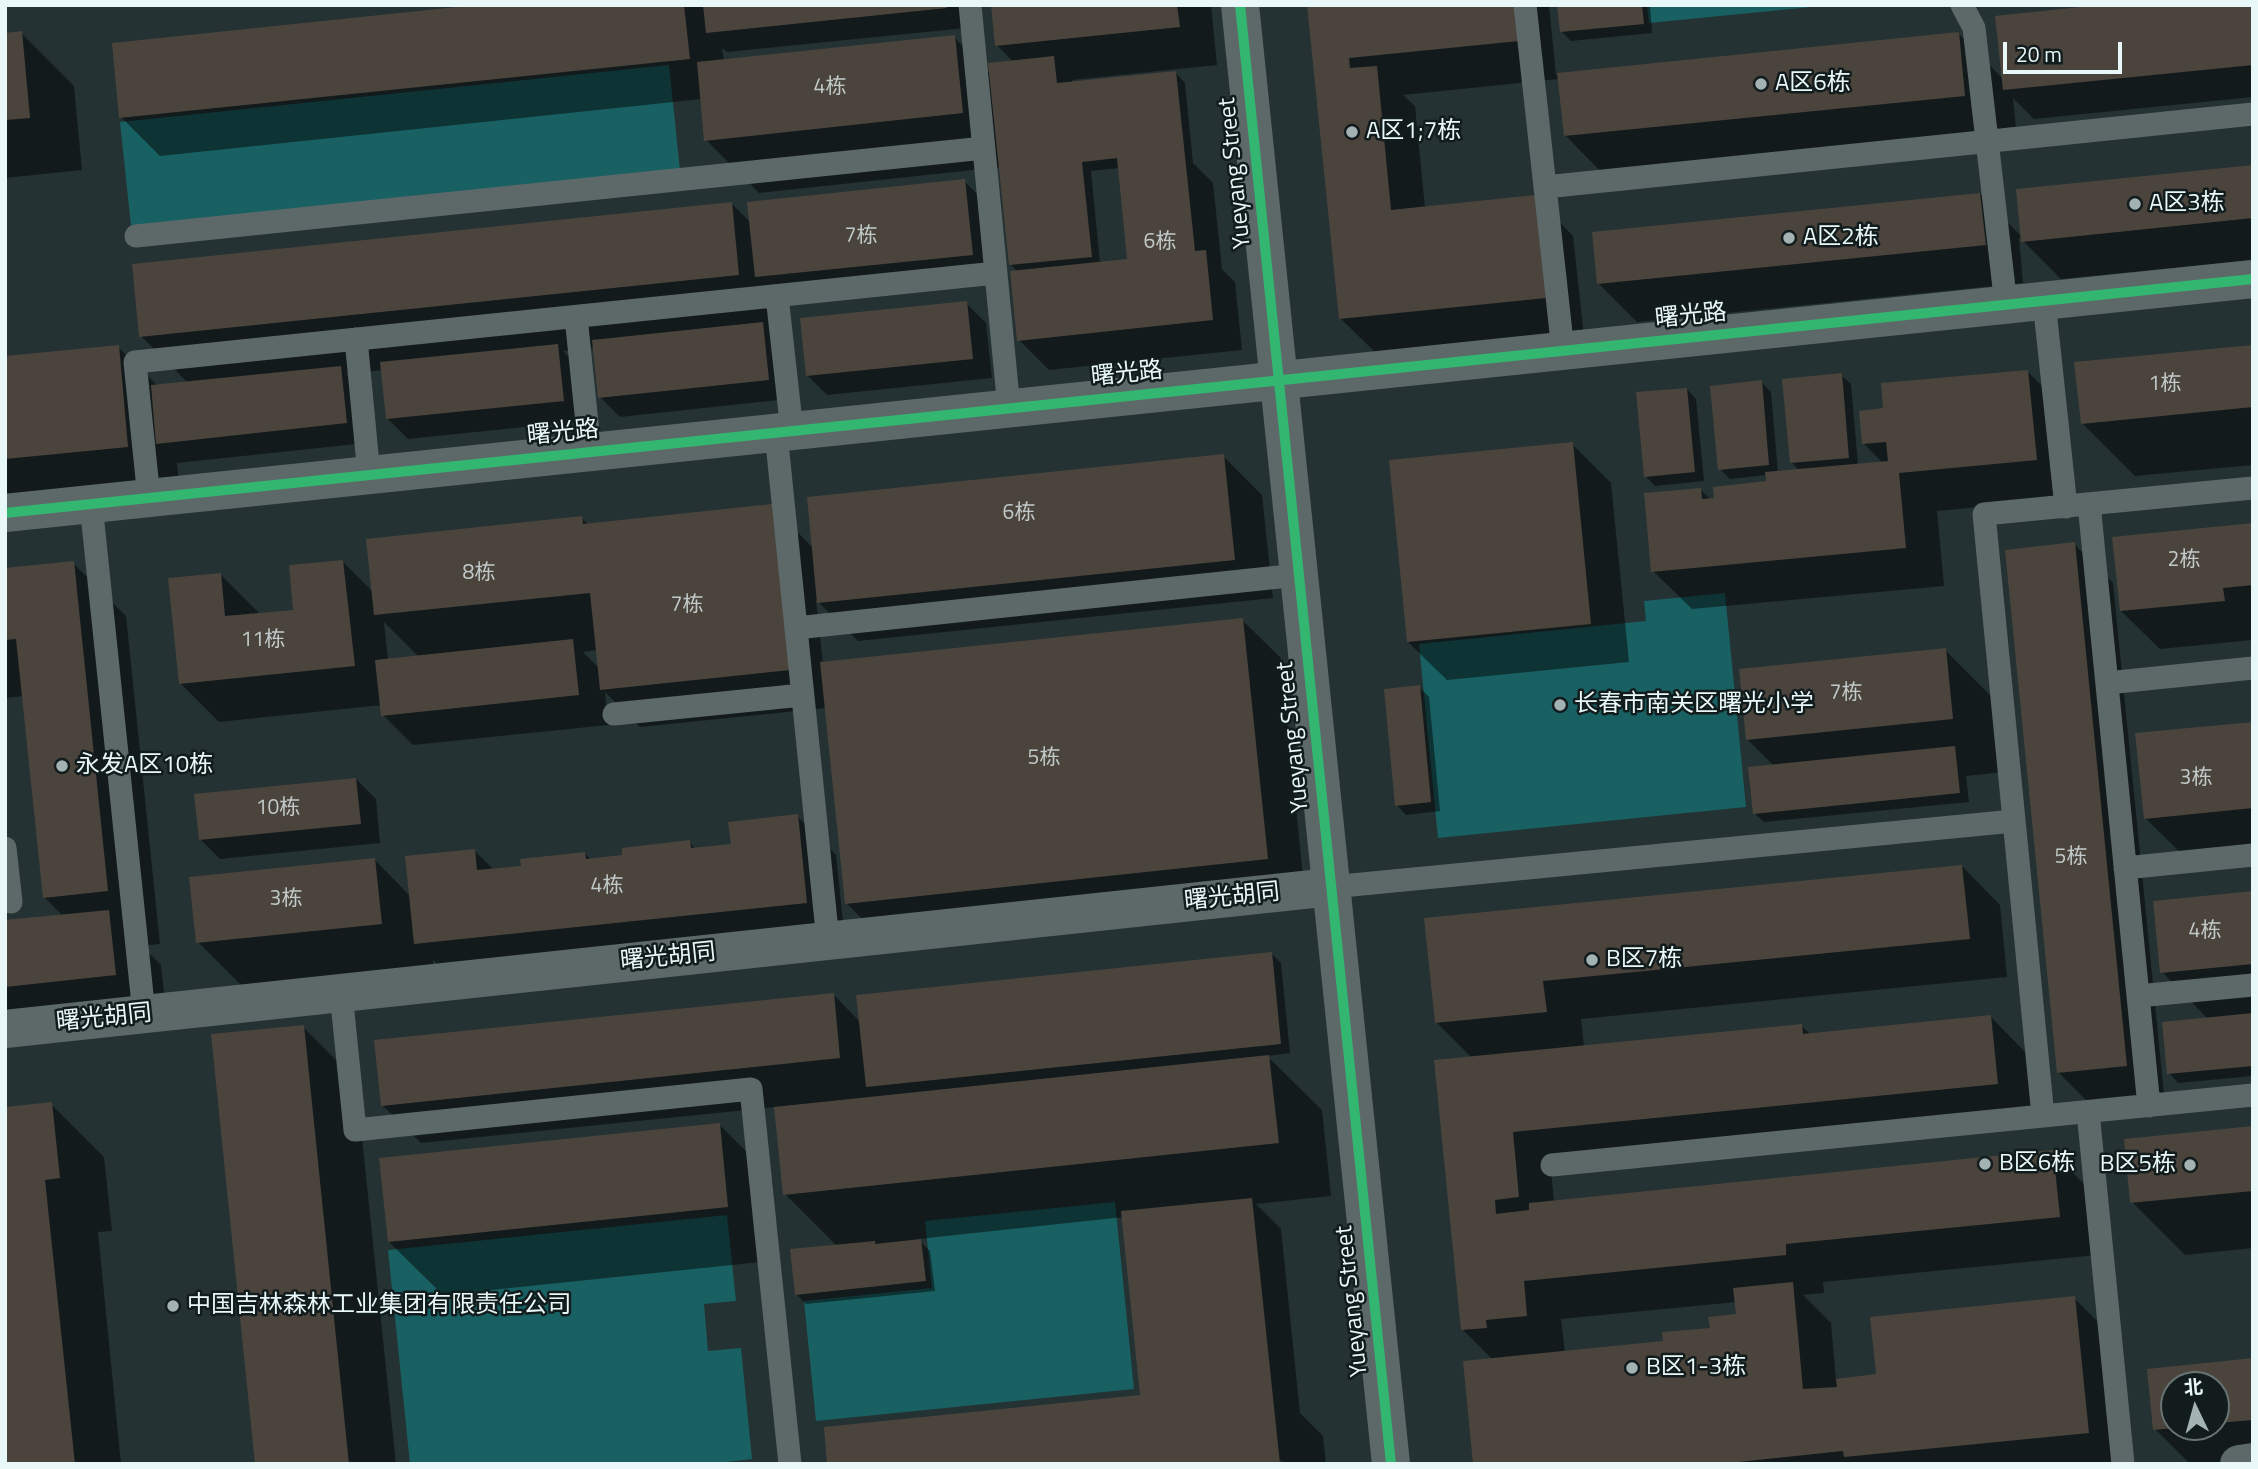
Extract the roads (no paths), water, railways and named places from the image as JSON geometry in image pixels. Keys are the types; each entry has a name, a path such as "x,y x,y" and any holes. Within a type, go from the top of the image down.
{"street":[{"name":"Yueyang Street","path":"1240,5 1391,1464"},
{"name":"曙光路","path":"5,513 2253,279"},
{"name":"曙光胡同","path":"5,1029 1331,887"},
{"path":"2239,1464 2253,1462"}],"lane":[{"path":"970,5 1009,408"},
{"path":"1525,5 1563,351"},
{"path":"1962,5 1974,28 2006,305"},
{"path":"1545,187 2253,114"},
{"path":"136,236 984,148"},
{"path":"149,498 135,362 996,273"},
{"path":"777,296 796,628 828,941"},
{"path":"2044,301 2066,507"},
{"path":"576,317 590,452"},
{"path":"356,339 369,475"},
{"path":"2043,1116 1984,514 2253,488"},
{"path":"92,504 144,1014"},
{"path":"2089,504 2149,1106"},
{"path":"796,628 1298,575"},
{"path":"2107,683 2253,668"},
{"path":"614,714 802,695"},
{"path":"1331,887 2014,821"},
{"path":"5,848 11,902"},
{"path":"2125,868 2253,855"},
{"path":"2138,996 2253,985"},
{"path":"341,993 355,1130 751,1089 790,1464"},
{"path":"1552,1165 2253,1095"},
{"path":"2088,1112 2123,1464"}],"place":[{"name":"A区6栋","path":"1761,84"},
{"name":"A区1;7栋","path":"1352,132"},
{"name":"A区3栋","path":"2135,204"},
{"name":"A区2栋","path":"1789,238"},
{"name":"长春市南关区曙光小学","path":"1560,705"},
{"name":"永发A区10栋","path":"62,766"},
{"name":"B区7栋","path":"1592,960"},
{"name":"B区6栋","path":"1985,1164"},
{"name":"B区5栋","path":"2190,1165"},
{"name":"中国吉林森林工业集团有限责任公司","path":"173,1306"},
{"name":"B区1-3栋","path":"1632,1368"}]}
